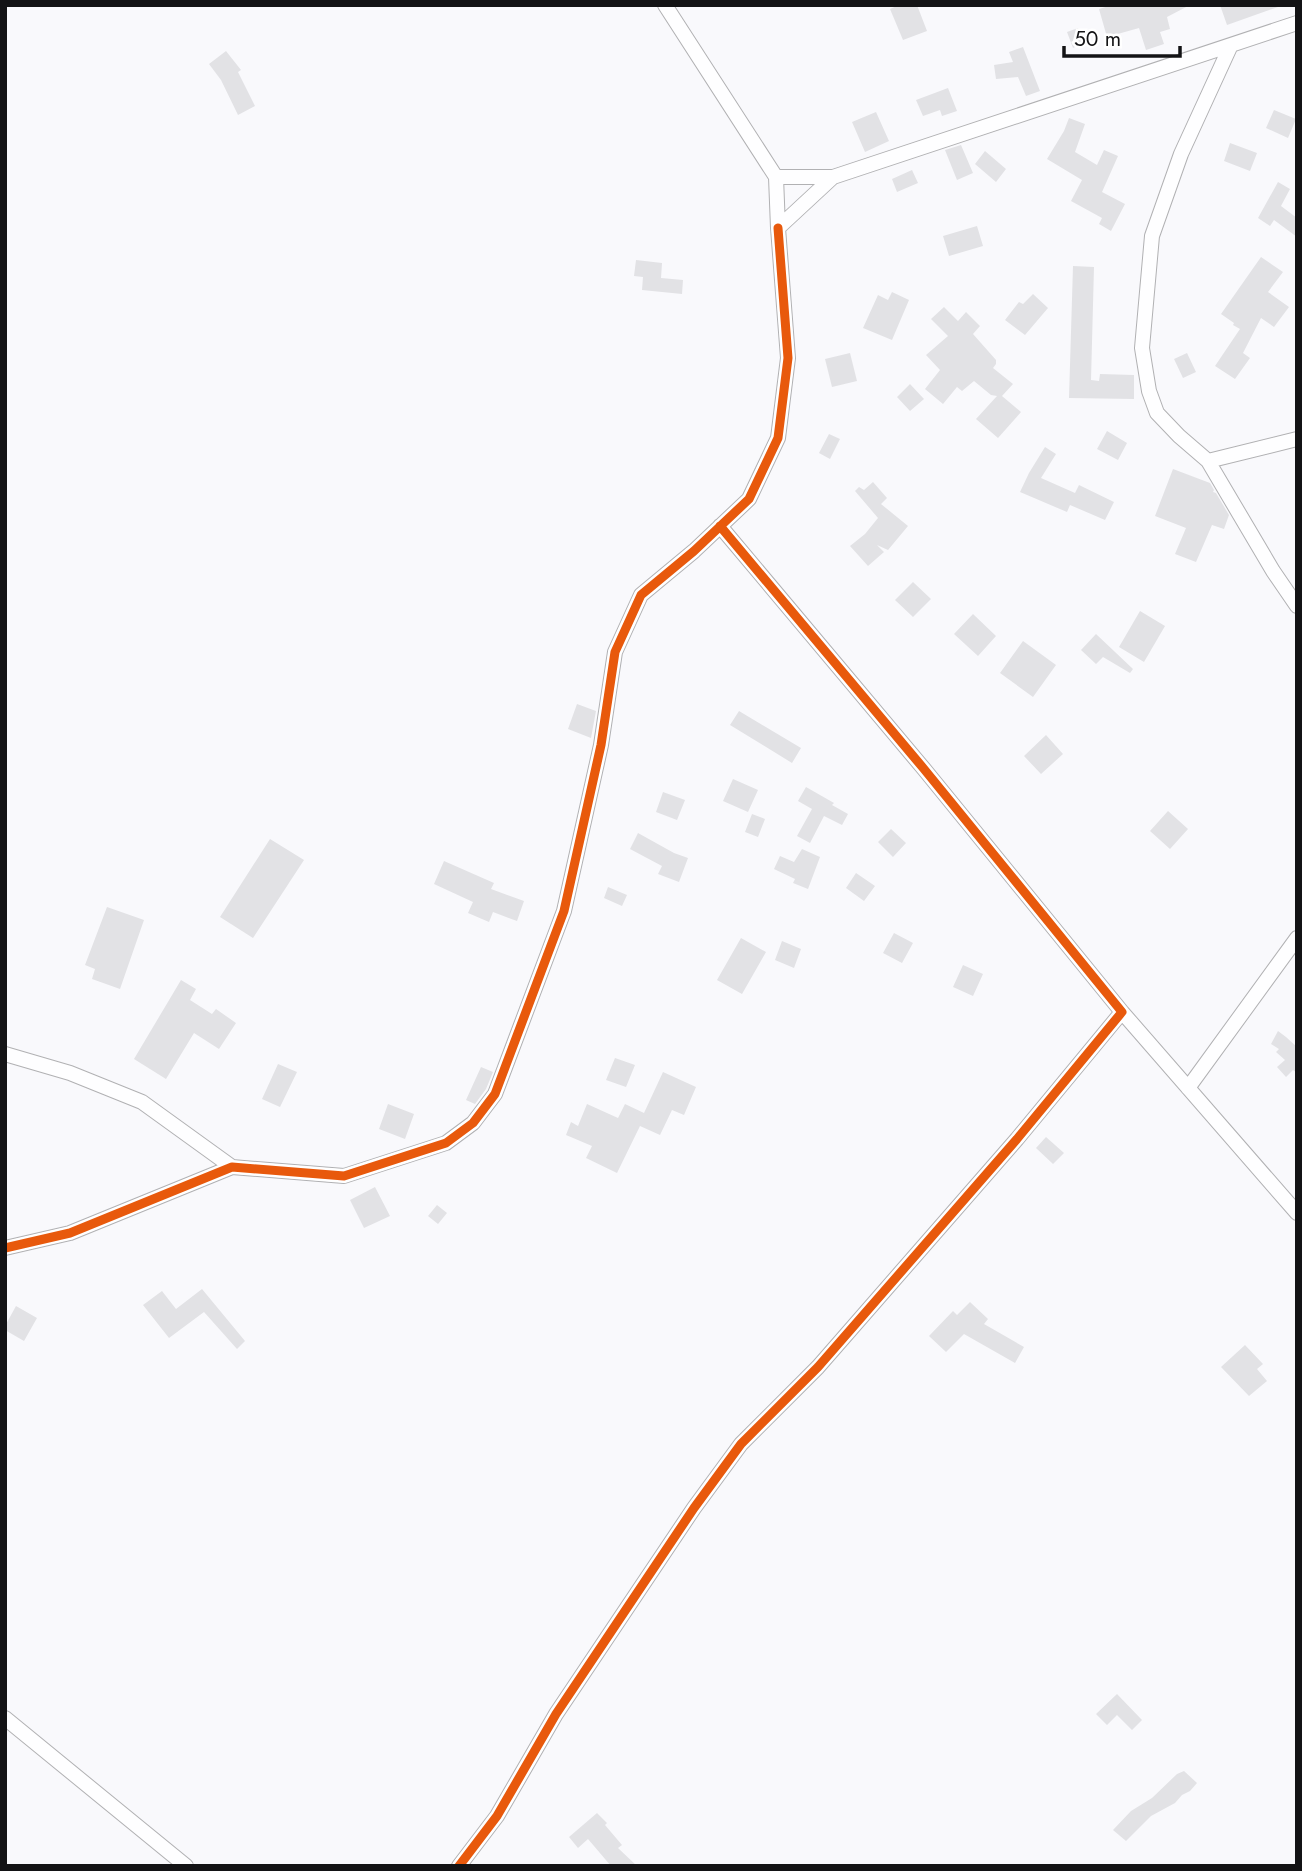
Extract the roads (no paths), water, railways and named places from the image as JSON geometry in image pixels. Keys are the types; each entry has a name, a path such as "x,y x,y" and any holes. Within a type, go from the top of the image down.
{"street":[{"path":"5,1248 70,1233 232,1167 344,1176 446,1143 473,1124 495,1094 564,911 601,745 615,652 641,596 749,499 778,438 788,358 776,177 665,5"},
{"path":"776,177 833,177 1297,23"},
{"path":"1231,45 1181,154 1152,236 1142,348 1149,391 1157,413 1208,461 1297,607"},
{"path":"778,228 833,177"},
{"path":"1208,461 1297,439"},
{"path":"720,526 915,758 1122,1012 1297,1213"},
{"path":"1188,1088 1297,938"},
{"path":"460,1866 497,1816 556,1714 694,1508 741,1444 818,1367 1017,1139 1122,1012"},
{"path":"5,1055 70,1073 142,1102 232,1167"},
{"path":"5,1718 186,1866"}]}
